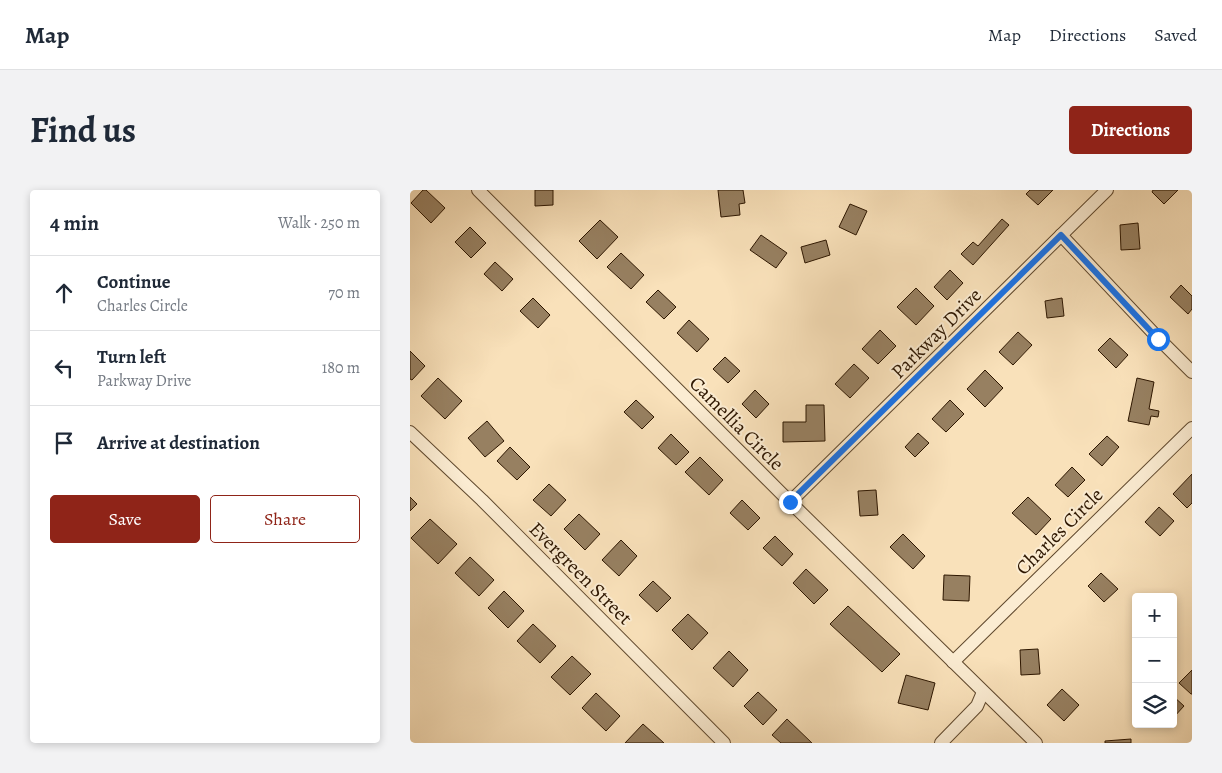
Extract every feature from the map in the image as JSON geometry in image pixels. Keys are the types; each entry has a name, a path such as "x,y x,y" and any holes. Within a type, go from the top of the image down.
{"street":[{"name":"Camellia Circle","path":"478,190 790,502 1036,743"},
{"name":"Parkway Drive","path":"790,502 1107,190"},
{"path":"1061,235 1158,339 1192,372"},
{"name":"Charles Circle","path":"954,662 1192,428"},
{"name":"Evergreen Street","path":"410,432 482,500 724,743"},
{"path":"941,743 977,706 983,692"}],"building":[{"path":"423,190 426,190 445,208 431,223 411,203"},
{"path":"535,190 553,190 553,205 535,206"},
{"path":"718,190 743,190 745,203 739,204 740,215 721,217"},
{"path":"1030,190 1053,190 1038,205 1026,194"},
{"path":"1153,190 1178,190 1164,204 1152,192"},
{"path":"850,204 867,211 856,235 839,227"},
{"path":"1002,219 1009,225 973,265 961,254 973,242 978,246"},
{"path":"600,220 618,237 597,259 579,241"},
{"path":"1138,223 1140,249 1121,250 1120,225"},
{"path":"470,227 486,243 471,258 455,242"},
{"path":"761,235 787,253 776,268 750,250"},
{"path":"826,240 830,255 805,263 801,247"},
{"path":"621,253 644,275 631,289 607,267"},
{"path":"495,262 513,279 502,291 484,274"},
{"path":"950,270 963,283 947,300 934,287"},
{"path":"1181,285 1192,296 1192,309 1188,314 1170,297"},
{"path":"916,288 934,306 916,325 897,307"},
{"path":"658,290 676,307 664,319 646,302"},
{"path":"533,298 550,315 538,328 520,311"},
{"path":"1062,298 1064,316 1047,318 1045,301"},
{"path":"689,320 709,339 697,352 677,333"},
{"path":"880,330 896,346 878,364 862,349"},
{"path":"1018,332 1032,345 1013,365 999,352"},
{"path":"1110,338 1128,355 1116,368 1098,350"},
{"path":"410,351 425,366 412,380 410,379"},
{"path":"725,357 740,371 728,383 713,369"},
{"path":"854,364 869,378 850,398 835,384"},
{"path":"985,370 1003,388 985,407 967,389"},
{"path":"438,378 462,401 445,419 421,396"},
{"path":"1137,378 1154,382 1149,409 1159,411 1158,417 1151,416 1149,425 1128,421"},
{"path":"755,390 769,404 756,418 742,404"},
{"path":"636,400 654,417 642,429 624,412"},
{"path":"950,400 964,414 946,432 932,419"},
{"path":"806,405 824,405 825,441 783,442 783,422 806,422"},
{"path":"487,421 504,441 485,457 468,438"},
{"path":"918,433 929,443 915,457 905,447"},
{"path":"671,434 689,452 676,465 658,448"},
{"path":"1107,436 1119,447 1102,466 1089,454"},
{"path":"510,447 530,467 517,480 497,461"},
{"path":"700,457 723,480 709,495 685,472"},
{"path":"1072,467 1085,480 1068,497 1055,485"},
{"path":"1192,474 1192,503 1187,508 1173,494"},
{"path":"549,484 566,500 551,516 533,500"},
{"path":"876,490 878,515 860,516 858,491"},
{"path":"410,497 417,504 410,511"},
{"path":"1028,497 1051,519 1036,535 1012,513"},
{"path":"742,500 760,518 748,530 730,513"},
{"path":"1159,507 1174,521 1160,536 1145,522"},
{"path":"579,514 600,534 585,550 564,529"},
{"path":"430,519 457,544 438,564 411,538"},
{"path":"903,534 925,556 913,569 890,547"},
{"path":"775,536 793,554 782,566 763,548"},
{"path":"621,540 637,556 619,576 602,560"},
{"path":"470,557 494,580 479,596 455,573"},
{"path":"806,569 828,590 814,604 793,583"},
{"path":"1101,573 1118,589 1104,602 1088,586"},
{"path":"944,575 970,576 969,601 943,600"},
{"path":"653,581 671,598 657,612 639,595"},
{"path":"504,591 524,611 508,628 488,608"},
{"path":"848,606 900,654 882,672 830,624"},
{"path":"688,614 708,633 692,650 672,630"},
{"path":"533,624 556,646 540,663 517,641"},
{"path":"1038,649 1040,674 1021,675 1020,650"},
{"path":"729,651 748,670 733,687 713,668"},
{"path":"572,656 591,674 570,695 551,677"},
{"path":"1192,670 1192,694 1191,694 1179,683"},
{"path":"906,675 935,683 928,710 898,703"},
{"path":"1062,689 1079,705 1064,721 1047,705"},
{"path":"758,692 777,710 763,725 744,706"},
{"path":"596,693 620,716 606,731 582,708"},
{"path":"1177,700 1184,706 1177,714"},
{"path":"787,719 812,743 781,743 772,735"},
{"path":"643,724 664,743 625,743"},
{"path":"1131,739 1131,743 1105,743 1105,741"}],"route":[{"path":"790,502 1061,235 1158,339"}]}
